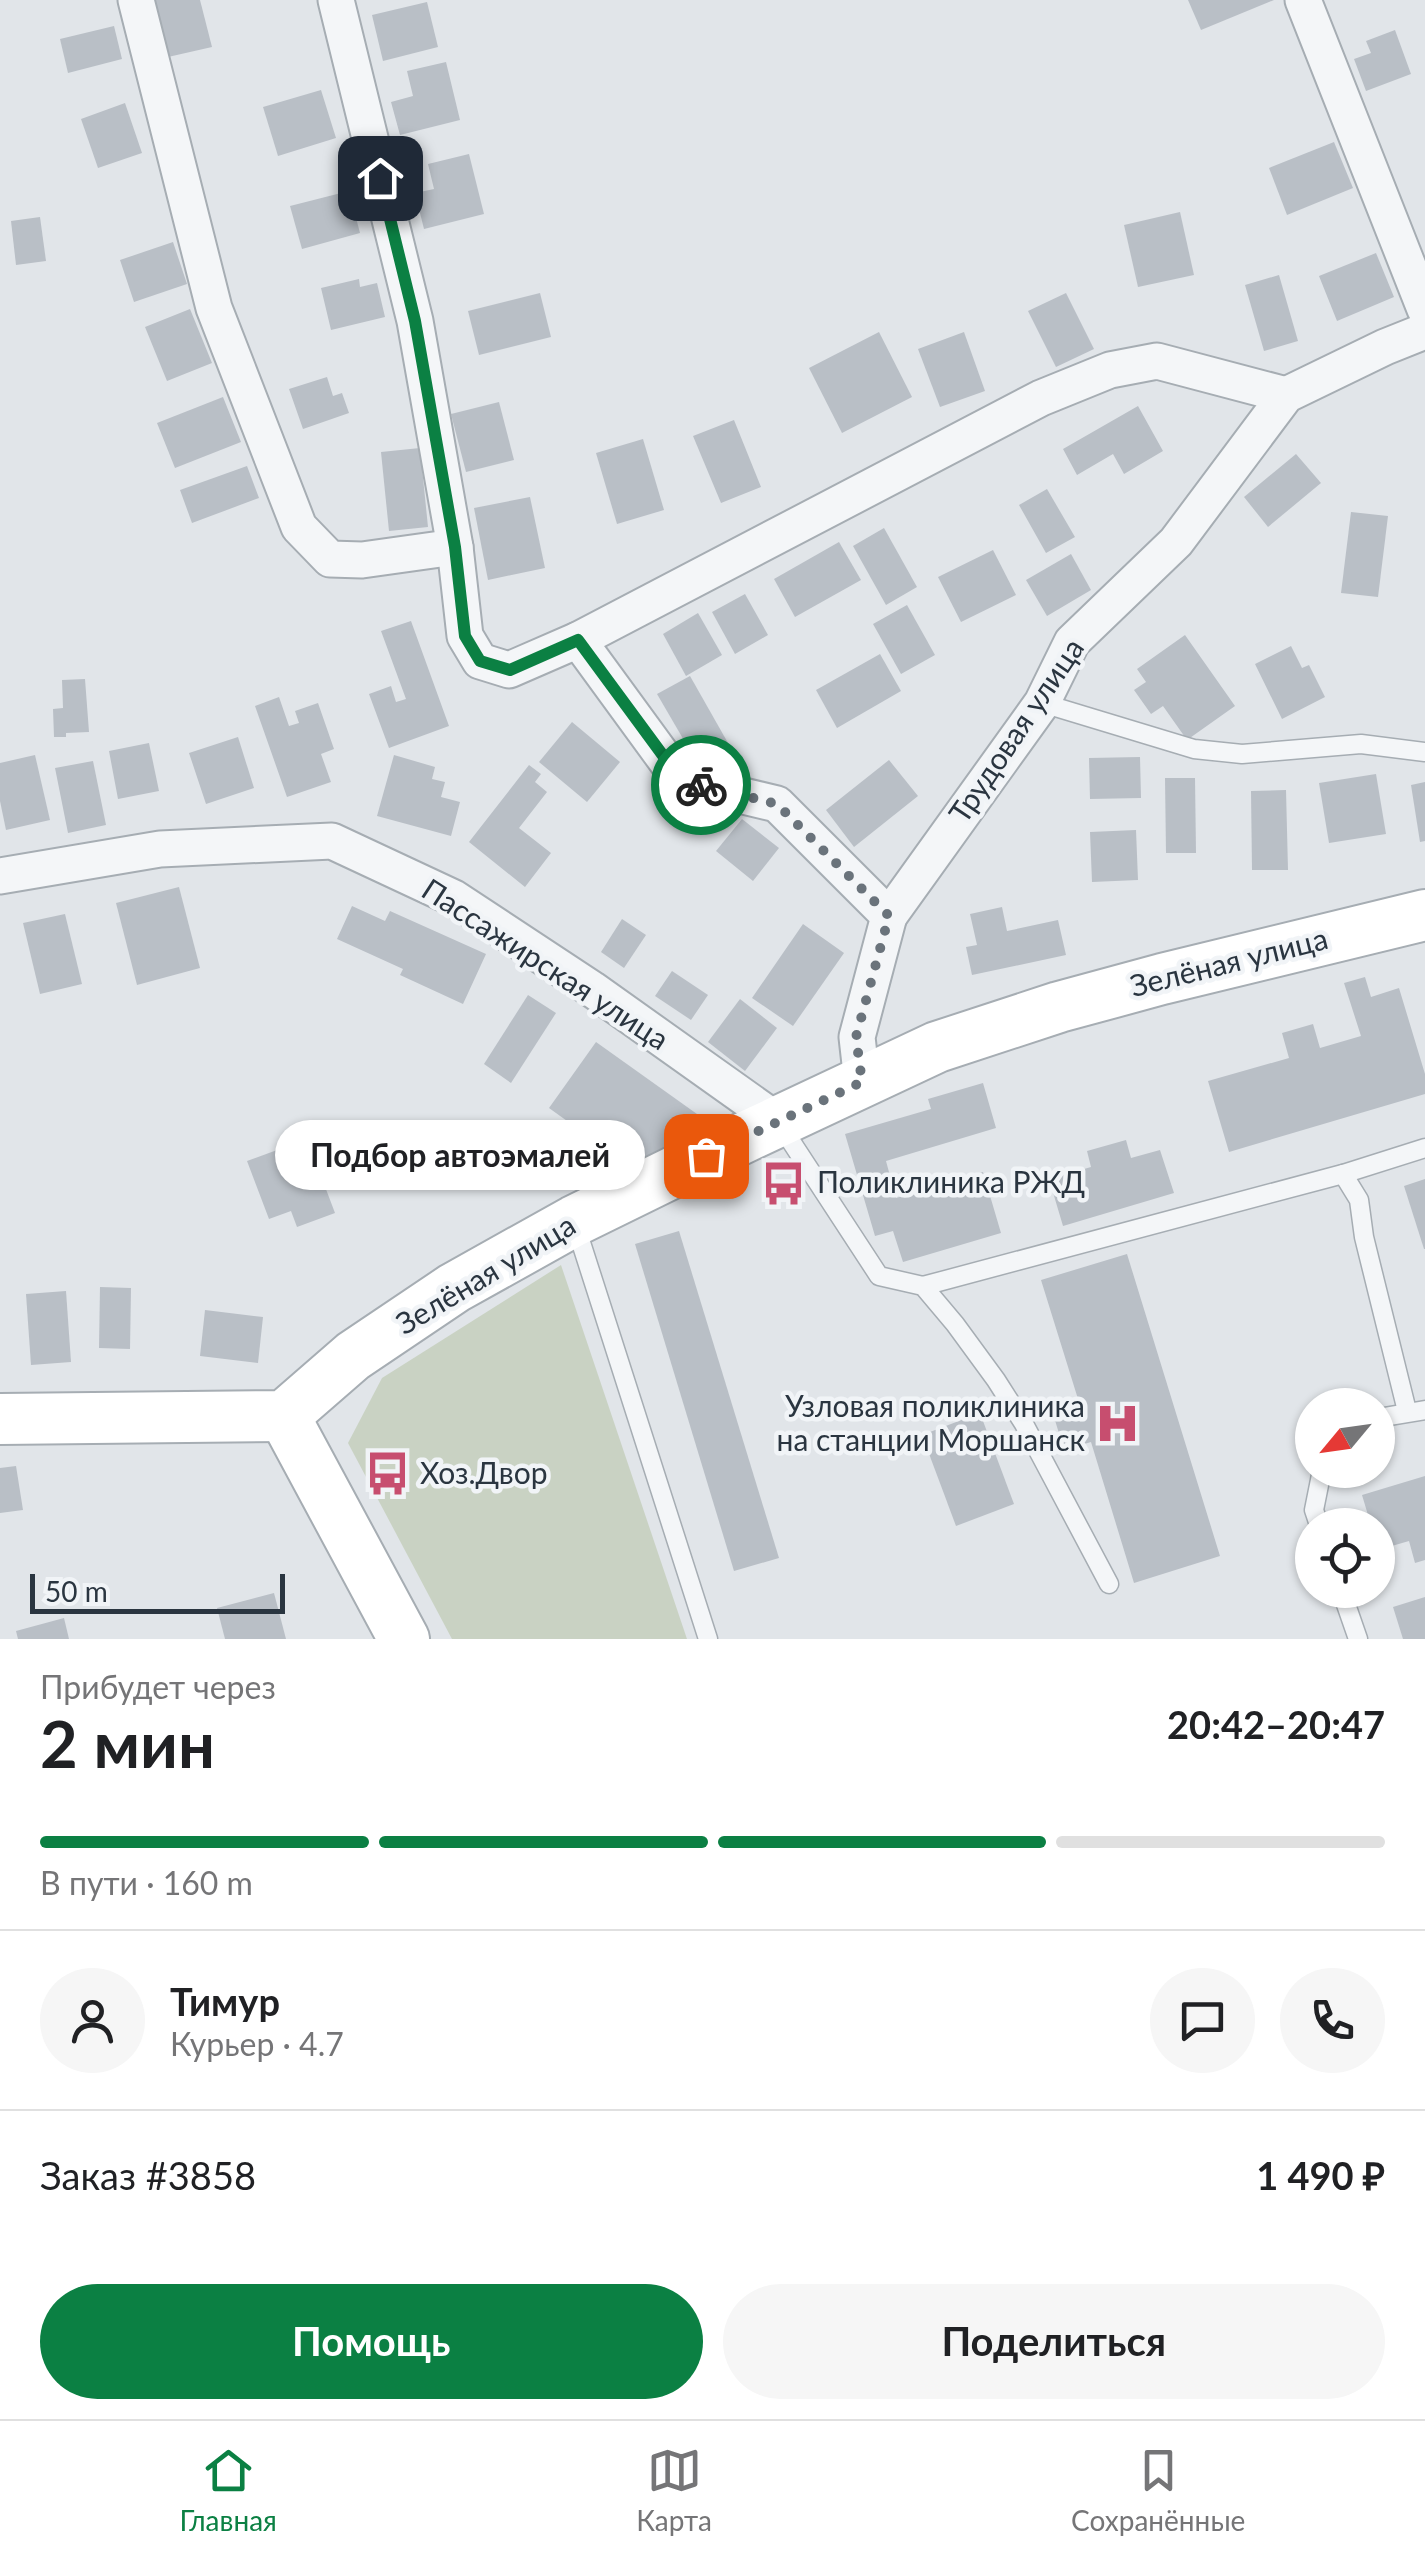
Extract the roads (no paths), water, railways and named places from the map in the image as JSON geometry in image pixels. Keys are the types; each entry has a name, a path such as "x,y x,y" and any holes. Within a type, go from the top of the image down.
{"street":[{"path":"136,0 214,308 298,527 330,559 362,560 455,547"},
{"path":"336,0 415,321 455,547 465,636 480,661 510,670 578,640 1041,398 1110,370 1157,361 1286,395"},
{"path":"1302,0 1425,309"},
{"name":"Трудовая улица","path":"889,916 1042,703 1072,642 1176,542 1286,395 1425,332"},
{"path":"578,640 681,780 777,804 889,916 856,1037 862,1082"},
{"name":"Пассажирская улица","path":"0,876 160,849 332,840 454,898 592,989 779,1122"},
{"name":"Зелёная улица","path":"284,1416 353,1356 454,1288 574,1221 937,1048 1162,979 1425,915"},
{"path":"0,1419 284,1416 404,1639"}],"lane":[{"path":"1042,703 1194,748 1242,754 1361,744 1425,752"},
{"path":"779,1122 879,1276 922,1286 1343,1174 1425,1148"},
{"path":"1343,1174 1360,1200 1364,1237 1416,1410"},
{"path":"574,1221 708,1639"},
{"path":"922,1286 976,1352 1024,1424 1109,1584"},
{"path":"1348,1608 1358,1639"}],"place":[{"name":"Подбор автоэмалей","path":"706,1156"},
{"name":"Поликлиника РЖД","path":"784,1183"},
{"name":"Узловая поликлиника на станции Моршанск","path":"1118,1424"},
{"name":"Хоз.Двор","path":"387,1474"}]}
